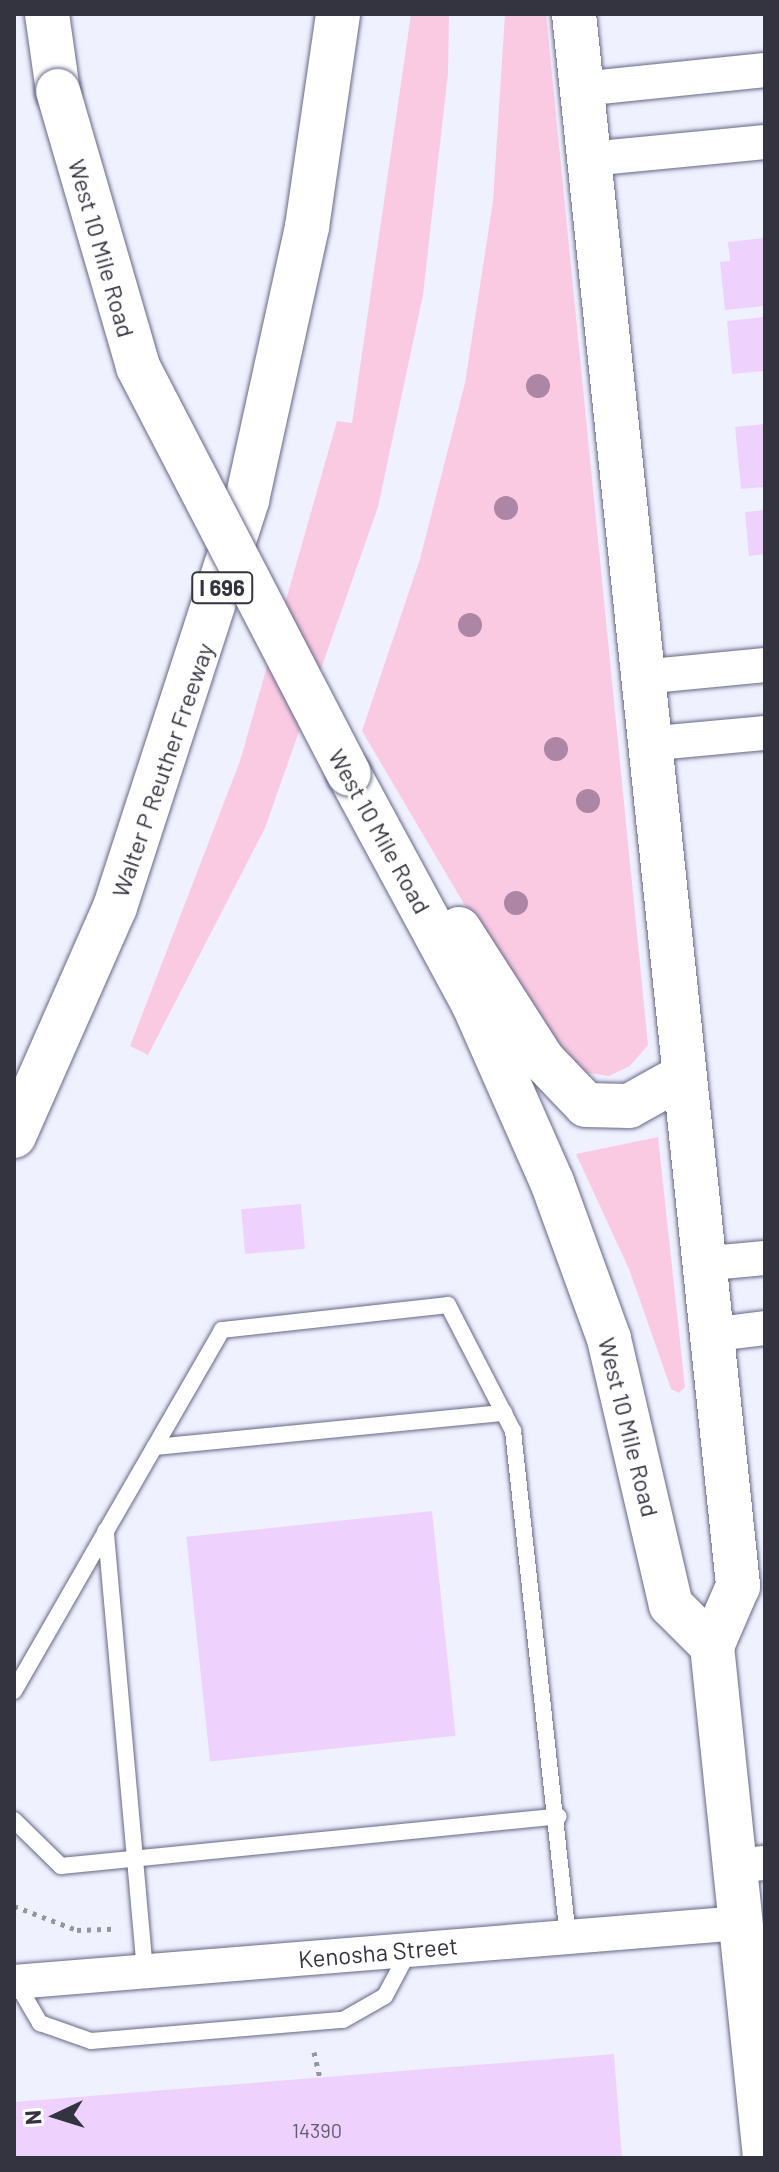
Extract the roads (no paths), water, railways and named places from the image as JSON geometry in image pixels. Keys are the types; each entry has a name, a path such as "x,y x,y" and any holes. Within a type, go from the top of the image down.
{"main road":[{"name":"West 10 Mile Road","path":"47,14 58,91 138,367 349,774 473,1003 552,1182 609,1339 671,1605 712,1646"},
{"name":"Walter P Reuther Freeway","path":"14,1136 115,907 243,515 307,227 338,14"},
{"path":"574,14 700,1264 738,1586 712,1646 750,1864 750,1933 765,2157"},
{"path":"349,774 573,1094 614,1110 681,1077"}],"street":[{"path":"581,89 765,70"},
{"path":"589,159 765,142"},
{"path":"641,677 765,665"},
{"path":"646,744 765,733"},
{"path":"700,1264 765,1258"},
{"path":"709,1335 765,1328"},
{"name":"Kenosha Street","path":"15,1982 568,1937 750,1933"}],"lane":[{"path":"14,1691 222,1330 448,1305 513,1431 558,1816 568,1937"},
{"path":"155,1447 504,1413"},
{"path":"106,1531 145,1971"},
{"path":"14,1820 61,1866 135,1861 558,1816"},
{"path":"15,1982 40,2023 91,2041 327,2022 365,2012 385,1996 410,1949"}]}
